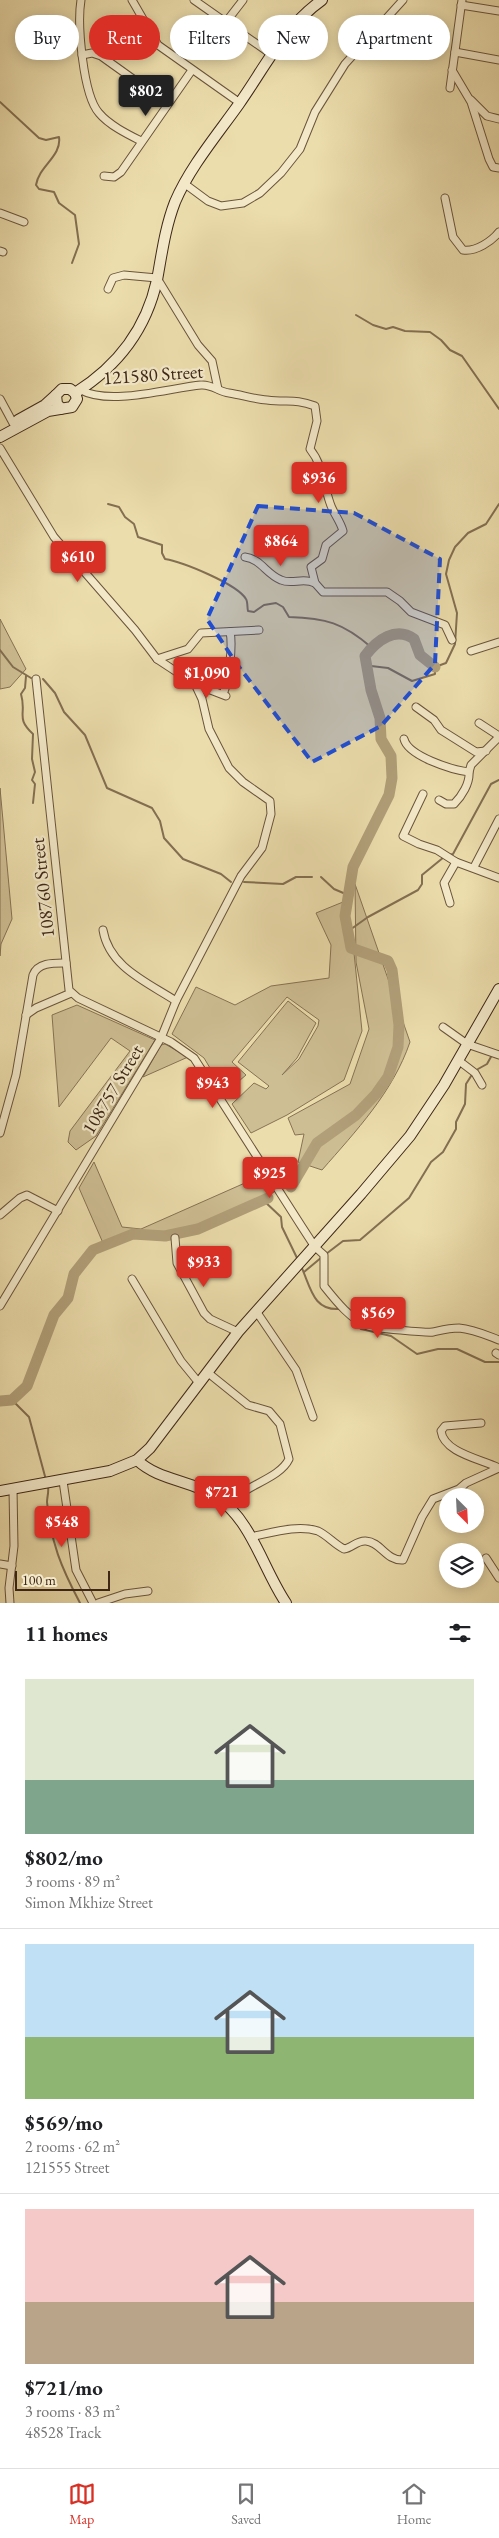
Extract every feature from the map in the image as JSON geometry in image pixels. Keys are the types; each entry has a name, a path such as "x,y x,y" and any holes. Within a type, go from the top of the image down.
{"street":[{"path":"81,0 80,34 82,55 94,107 98,113 140,141"},
{"path":"132,0 158,45 240,103"},
{"path":"194,0 216,15"},
{"path":"231,15 243,0"},
{"path":"304,15 322,0"},
{"path":"185,184 212,204 221,206 243,203 260,193 281,173 300,149 316,112 345,64 404,0"},
{"path":"450,88 461,2 499,12"},
{"path":"455,52 499,60"},
{"path":"82,55 92,53 101,56 168,104"},
{"path":"0,437 48,411 62,408 69,409 74,405 78,391 105,372 128,348 148,311 157,278 169,217 185,184 267,60"},
{"path":"104,176 114,177 121,172 140,141 192,70"},
{"path":"452,70 468,97 489,159 493,167 499,168"},
{"path":"468,97 487,116 499,119"},
{"path":"445,198 453,237 460,247 468,250 498,237"},
{"path":"0,214 24,222"},
{"path":"108,289 113,278 119,275 157,278"},
{"path":"157,278 198,344 212,362 218,390"},
{"name":"121580 Street","path":"78,391 93,394 122,395 168,391 201,384 225,393 266,400 299,400 315,406 316,421 310,449 317,457 330,503 339,518 343,531 326,545 322,559 310,567 315,583"},
{"path":"0,430 45,405 65,388 78,391"},
{"path":"56,395 56,401 62,408"},
{"path":"0,399 13,423"},
{"path":"0,448 54,537 135,630 157,659 195,684 224,695 232,646 230,632"},
{"path":"245,557 264,565 282,581 308,580 315,583 323,592 387,592 411,612 422,618 446,625 452,640"},
{"path":"157,659 188,650 201,633 259,630"},
{"path":"471,650 499,642"},
{"name":"108760 Street","path":"36,679 66,963 71,993"},
{"name":"108757 Street","path":"0,1306 161,1038 176,1001 239,882 266,840 271,814 270,801 243,782 229,768 209,729 202,698 195,684"},
{"path":"416,707 434,720 442,730 476,752 486,751"},
{"path":"439,800 446,804 454,804 461,798 468,783 471,765 499,737 479,723"},
{"path":"404,739 405,744 411,750 447,768 469,772"},
{"path":"423,794 403,836 437,850 456,862 474,867 499,878"},
{"path":"474,867 499,818"},
{"path":"450,903 444,883 456,862"},
{"path":"102,930 107,946 113,955 132,974 176,1001"},
{"path":"0,1133 12,1092 34,971 46,964 66,963"},
{"path":"0,1491 37,1486 110,1471 137,1460 166,1427 238,1332 313,1249 410,1136 427,1113 499,989"},
{"path":"26,1015 36,1008 71,993 190,1054 200,1065 313,1249 324,1255 322,1281 324,1286 339,1304 364,1324 378,1328 427,1332 438,1329 459,1328 474,1330 499,1340"},
{"path":"443,1027 467,1044 499,1055"},
{"path":"458,1060 475,1073 482,1085"},
{"path":"0,1215 20,1198 27,1195 58,1211"},
{"path":"175,1238 178,1263 204,1313 210,1319 238,1332"},
{"path":"132,1278 181,1360 199,1383"},
{"path":"256,1311 296,1370 313,1417"},
{"path":"207,1372 248,1405 269,1411 280,1424 290,1459 285,1468 240,1494 231,1502 230,1509"},
{"path":"481,1423 445,1426 441,1431 442,1437 448,1446 499,1468"},
{"path":"137,1460 153,1472 209,1492 230,1509 250,1537 286,1603"},
{"path":"250,1537 287,1530 312,1530 322,1534 344,1549 361,1541 373,1542 387,1556 403,1560 422,1516 432,1499 459,1489 471,1480 499,1468"},
{"path":"60,1481 76,1570 94,1603"},
{"path":"10,1603 9,1588 14,1546 13,1489"},
{"path":"486,1558 499,1578"},
{"path":"0,1564 12,1566"},
{"path":"98,1603 125,1594 148,1591"}],"highlighted area":[{"path":"258,506 354,513 440,559 435,664 381,726 312,762 236,663 207,619"}],"shaded area":[{"path":"0,619 26,669 10,687 0,689"},
{"path":"0,788 12,919 1,944 0,956"},
{"path":"355,884 410,1042 394,1078 384,1094 360,1126 322,1170 298,1162 304,1134 295,1135 288,1118 350,1084 369,1029 356,962"},
{"path":"343,902 343,929 347,943 354,953 362,1031 344,1080 287,1115 251,1133 232,1104 254,1083 266,1089 269,1086 238,1062 288,1001 316,1023 297,1058 282,1075 299,1059 318,1026 319,1020 287,997 232,1062 246,1075 225,1093 204,1058 172,1034 196,987 235,1005 271,986 329,978 331,945 316,913"},
{"path":"77,1005 155,1040 96,1136 76,1150 68,1142 70,1131 130,1051 111,1038 59,1107 52,1015"},
{"path":"165,1044 188,1057 143,1077 161,1045"},
{"path":"94,1162 122,1227 141,1229 263,1175 274,1192 197,1228 165,1234 133,1232 103,1243 79,1188"}],"waterway":[{"path":"0,102 39,138 46,140 59,137 57,150 41,172 36,185 39,189 54,192 59,203 75,215 79,244 72,263"},
{"path":"356,315 373,325 386,329 393,327 405,331 430,332 450,350 462,356 499,409"},
{"path":"108,504 119,507 125,517 134,524 138,537 162,545 162,553 165,559 209,574 241,593 247,600 248,611 254,612 264,605 276,603 283,607 289,617 333,623 352,632 371,647"},
{"path":"369,671 371,666 388,668 412,681 435,674 435,667 446,663 455,644 457,613 446,574 449,560 455,547 468,533 486,524 499,504"},
{"path":"291,1187 317,1143 356,1115 376,1094 388,1077 398,1047 399,1025 392,970 388,961 351,948 345,916 353,867 389,795 392,778 391,756 381,739 380,718 371,690 365,656 381,640 394,634 407,635 414,639 420,655 435,667"},
{"path":"0,650 13,667 31,678"},
{"path":"26,676 25,688 21,694 24,724 33,734 32,759 35,772 32,780 35,784 33,803"},
{"path":"43,679 55,693 64,712 85,735 107,788 152,808 160,821 164,838 183,859 221,874 231,882"},
{"path":"449,855 453,854 491,784 499,780"},
{"path":"347,932 368,917 418,890 422,884 422,875 444,857"},
{"path":"244,882 283,884 296,877 312,877"},
{"path":"321,877 334,889 348,895"},
{"path":"478,1069 487,1064 492,1055"},
{"path":"326,1254 343,1241 360,1240 409,1198 431,1162 443,1152 456,1129 456,1122 465,1104 466,1084 473,1073"},
{"path":"0,1401 12,1400 27,1386 54,1315 68,1298 74,1274 93,1250 133,1234 165,1236 198,1229 268,1198"},
{"path":"263,1200 281,1217 282,1227 298,1260"},
{"path":"304,1272 322,1257"},
{"path":"301,1266 318,1302 331,1309 340,1309"},
{"path":"353,1321 361,1329 391,1336 417,1354 438,1349 457,1349 485,1362 499,1362"},
{"path":"12,1400 29,1417 46,1480"},
{"path":"48,1487 47,1502 54,1542 67,1578 80,1603"}]}
